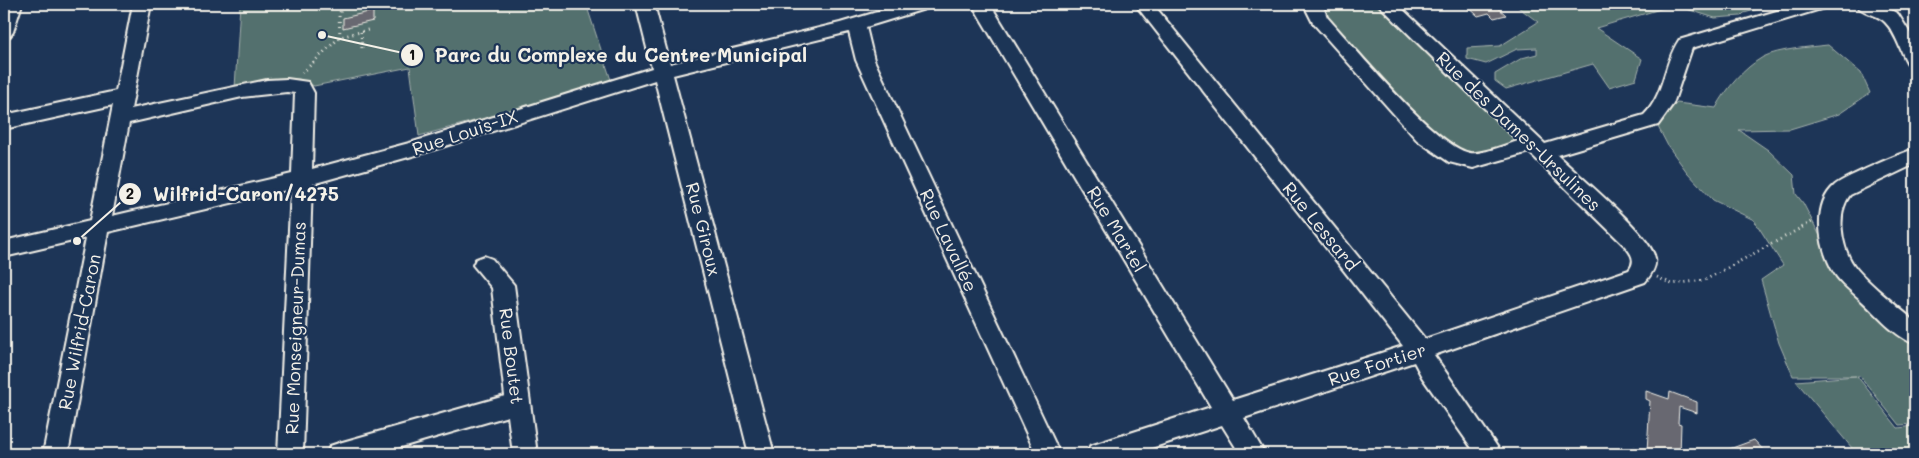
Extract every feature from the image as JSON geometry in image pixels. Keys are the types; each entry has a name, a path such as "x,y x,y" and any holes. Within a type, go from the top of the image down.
{"street":[{"path":"4,32 12,4"},
{"name":"Rue Wilfrid-Caron","path":"55,454 142,4"},
{"name":"Rue Giroux","path":"645,4 664,70 762,454"},
{"name":"Rue Louis-IX","path":"4,249 301,179 416,148 664,70 856,24 899,7 922,4"},
{"name":"Rue Martel","path":"980,4 1253,454"},
{"name":"Rue Lessard","path":"1144,4 1420,350 1430,370 1490,454"},
{"path":"1317,4 1315,9 1324,24 1424,134 1456,157 1473,161 1538,148 1651,120 1660,113 1666,100 1685,44 1818,4"},
{"name":"Rue des Dames-Ursulines","path":"1387,4 1632,239 1643,252 1644,266"},
{"path":"1864,4 1889,14 1898,24 1915,60"},
{"name":"Rue Lavallée","path":"856,24 866,60 1048,454"},
{"path":"121,118 266,86 295,84"},
{"name":"Rue Monseigneur-Dumas","path":"291,454 304,93 302,87 295,84"},
{"path":"4,122 125,96"},
{"path":"1915,156 1844,190 1834,201 1831,216 1834,248 1845,271 1898,321 1915,334"},
{"name":"Rue Boutet","path":"484,265 503,285 525,454"},
{"name":"Rue Fortier","path":"1099,454 1228,414 1637,276 1644,266"},
{"path":"339,454 518,404"}],"path":[{"path":"340,37 339,15 342,4"},
{"path":"295,84 307,66 340,37 368,30"},
{"path":"361,32 362,49"},
{"path":"1644,266 1672,284 1705,280 1821,217 1831,216"}],"green space":[{"path":"240,4 586,4 612,83 419,136 410,67 314,86 299,79 277,79 235,88"},
{"path":"1317,4 1387,4 1534,144 1478,159 1442,148 1315,9"},
{"path":"1514,4 1564,4 1568,6 1576,4 1778,4 1744,13 1741,16 1715,18 1674,5 1596,28 1642,59 1636,79 1609,87 1593,64 1506,89 1495,81 1495,74 1522,58 1537,54 1537,48 1517,49 1486,64 1467,59 1467,48 1500,46 1538,22"},
{"path":"1828,45 1861,73 1870,93 1839,114 1790,129 1739,130 1768,150 1794,175 1796,194 1803,203 1833,261 1885,320 1915,338 1915,424 1899,425 1860,376 1857,376 1898,428 1915,426 1915,454 1857,454 1796,381 1856,376 1793,376 1779,343 1761,280 1783,265 1754,220 1713,200 1687,172 1668,146 1656,123 1677,103 1716,108 1736,80 1763,57 1786,50"}],"building":[{"path":"1465,4 1494,4 1506,15 1494,18 1489,13 1478,16"},
{"path":"373,11 373,21 343,28 343,18"},
{"path":"1646,391 1669,399 1670,392 1697,402 1697,413 1679,407 1678,423 1681,424 1680,454 1633,454 1634,447 1647,451 1650,401 1646,399"},
{"path":"1754,440 1767,454 1716,454"}],"place":[{"name":"Parc du Complexe du Centre Municipal","path":"322,35"},
{"name":"Wilfrid-Caron/4275","path":"77,241"}]}
